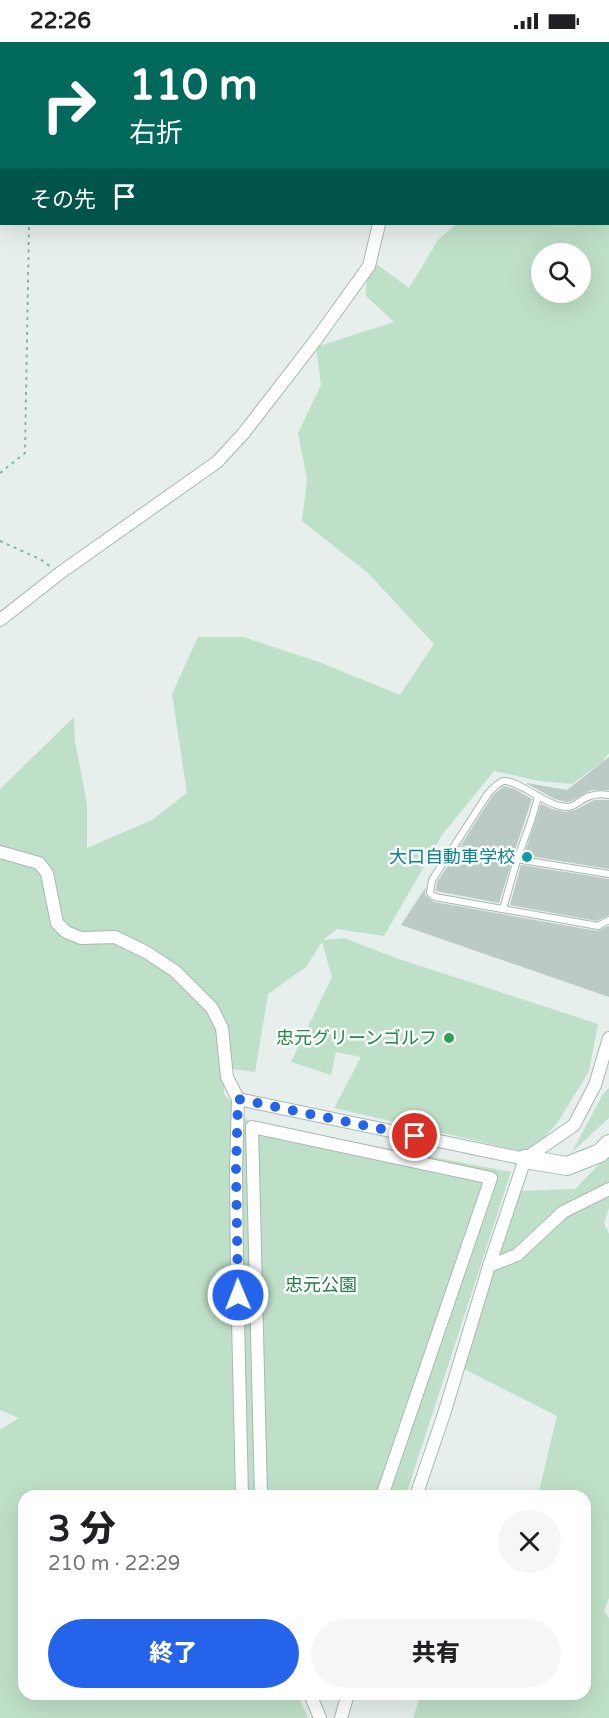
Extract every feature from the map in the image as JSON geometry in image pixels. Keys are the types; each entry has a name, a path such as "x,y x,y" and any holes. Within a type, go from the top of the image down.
{"street":[{"path":"0,620 60,573 217,462 243,434 315,341 369,266 379,225"},
{"path":"0,852 39,863 47,873 57,923 66,932 81,938 115,937 146,952 175,971 212,1008 222,1028 227,1077 238,1099 236,1170 242,1490"},
{"path":"418,1490 525,1159 574,1125 595,1085 609,1038"},
{"path":"238,1099 567,1166 600,1153 609,1144"},
{"path":"261,1490 252,1127 491,1178 384,1490"},
{"path":"489,1266 517,1255 563,1212 609,1189"},
{"path":"312,1700 320,1718"},
{"path":"340,1718 346,1700"}],"lane":[{"path":"609,795 589,796 574,806 565,807 557,806 513,783 505,781 500,783 489,792 432,880 430,893 435,897 598,926 609,920"},
{"path":"504,909 538,797"},
{"path":"453,849 609,873"}],"path":[{"path":"0,474 26,453 29,225"},
{"path":"0,541 40,559 60,573"}],"green space":[{"name":"忠元公園","path":"455,225 609,225 609,753 602,762 572,784 539,781 494,771 442,835 384,936 337,929 323,940 344,938 396,958 598,1024 589,1071 558,1122 530,1153 334,1108 361,1057 336,1052 331,1075 291,1062 332,977 322,942 306,967 268,994 255,1072 224,1068 224,1094 249,1122 511,1172 408,1490 18,1490 18,1700 300,1700 308,1718 0,1718 0,1430 19,1418 0,1410 0,789 74,717 75,741 87,804 87,848 152,820 187,793 172,694 198,637 243,637 322,663 400,695 434,644 367,572 302,521 307,479 298,433 321,385 316,347 394,322 366,296 367,257 409,288 438,240"},
{"path":"609,1088 609,1118 572,1152 603,1094"},
{"path":"609,1154 609,1208 604,1223 609,1234 609,1598 604,1611 609,1618 609,1718 413,1718 419,1700 591,1700 591,1490 539,1490 557,1416 464,1369 519,1191 575,1189"}],"building":[{"path":"609,757 609,790 591,790 566,802 555,799 526,783 567,790"},
{"path":"504,786 532,799 514,853 461,845 493,795"},
{"path":"594,800 609,800 609,869 524,855 541,804 566,812"},
{"path":"455,855 511,864 499,903 436,891 437,882"},
{"path":"521,865 609,879 609,915 597,921 510,905"},
{"path":"426,887 425,895 434,902 597,931 609,926 609,997 401,925"}],"place":[{"name":"大口自動車学校","path":"527,857"},
{"name":"忠元グリーンゴルフ","path":"449,1038"}],"route":[{"path":"238,1295 236,1170 238,1099 415,1136"}]}
